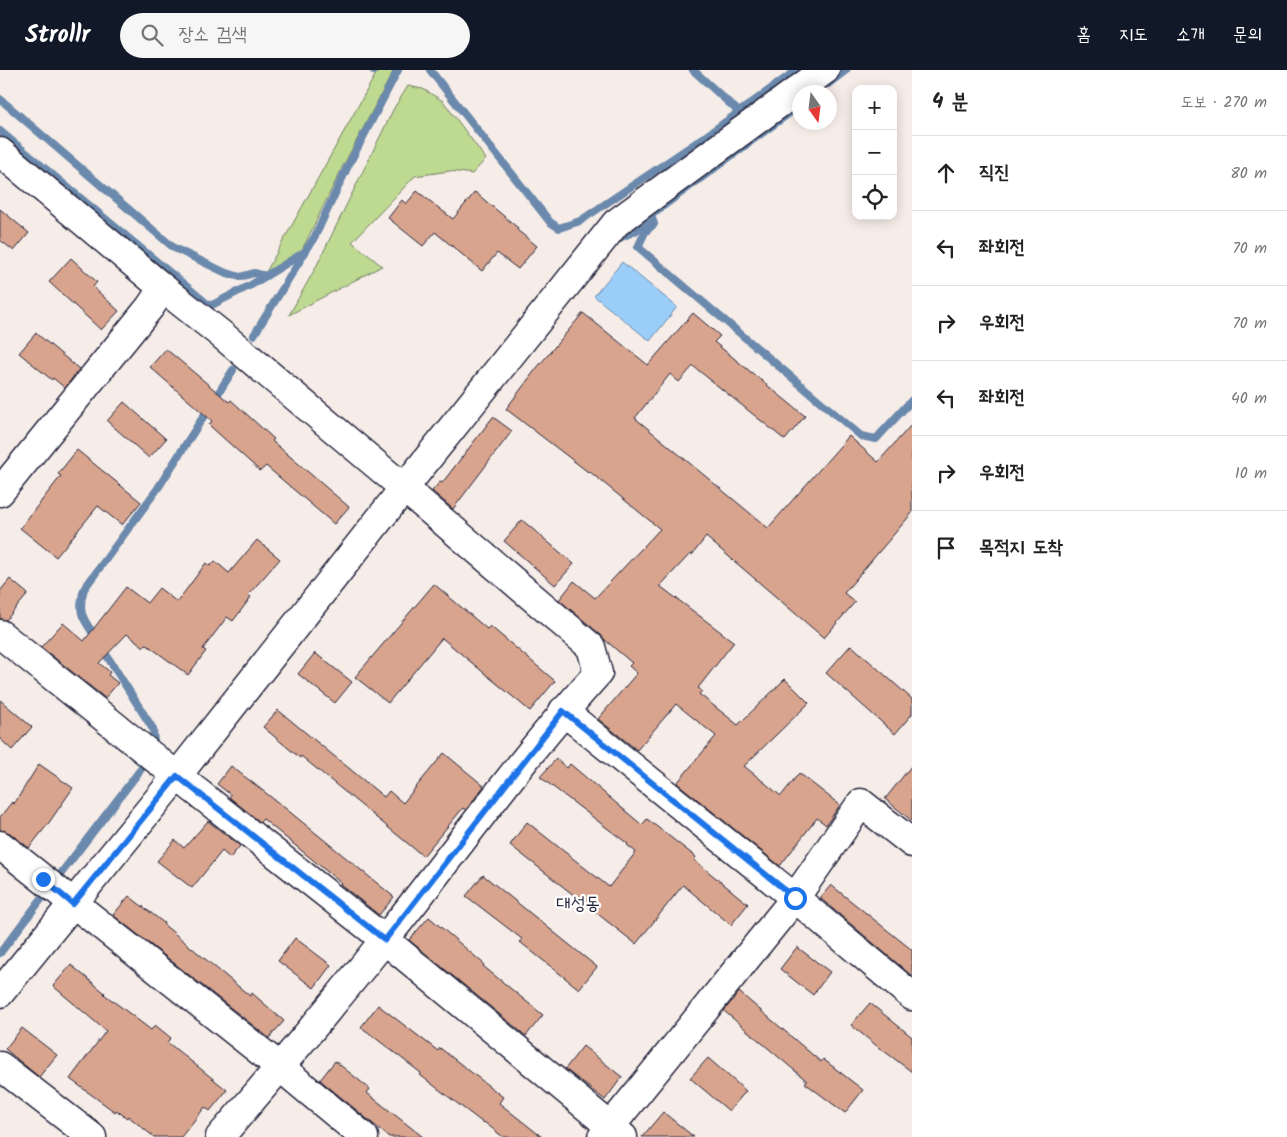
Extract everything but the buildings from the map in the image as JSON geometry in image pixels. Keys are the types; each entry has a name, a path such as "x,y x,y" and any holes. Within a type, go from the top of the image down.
{"street":[{"path":"0,993 59,892 160,763 404,488 616,223 825,70"},
{"path":"0,152 222,335 591,647 598,673 563,711 385,940 220,1137"},
{"path":"0,492 150,307 163,288"},
{"path":"0,634 385,940 612,1133 795,898 861,803 912,843"},
{"path":"563,711 795,898 912,996"},
{"path":"0,845 280,1067 364,1137"},
{"path":"0,1066 92,1137"}],"green space":[{"path":"378,70 394,70 343,166 302,250 266,272"},
{"path":"408,86 423,89 443,101 486,159 472,174 450,171 415,176 352,242 382,266 289,315 316,267 394,108"}],"water":[{"path":"622,262 677,307 650,341 594,296"}],"waterway":[{"path":"254,335 315,236 348,166 398,70"},
{"path":"430,70 550,222 559,228 580,221 706,136 797,70"},
{"path":"693,70 739,112"},
{"path":"828,84 846,70"},
{"path":"0,99 174,248 224,272 240,277 254,273 266,276"},
{"path":"617,239 637,230 655,212 792,111"},
{"path":"0,131 210,306 251,285 305,252"},
{"path":"651,216 654,224 645,232 638,247 861,436 876,439 912,400"},
{"path":"96,638 82,615 81,604 84,589 158,488 233,370"},
{"path":"0,953 141,769 154,742 153,729 102,648"}],"district":[{"name":"대성동","path":"578,903"}],"route":[{"path":"43,879 73,904 177,776 385,940 563,711 795,898"}]}
